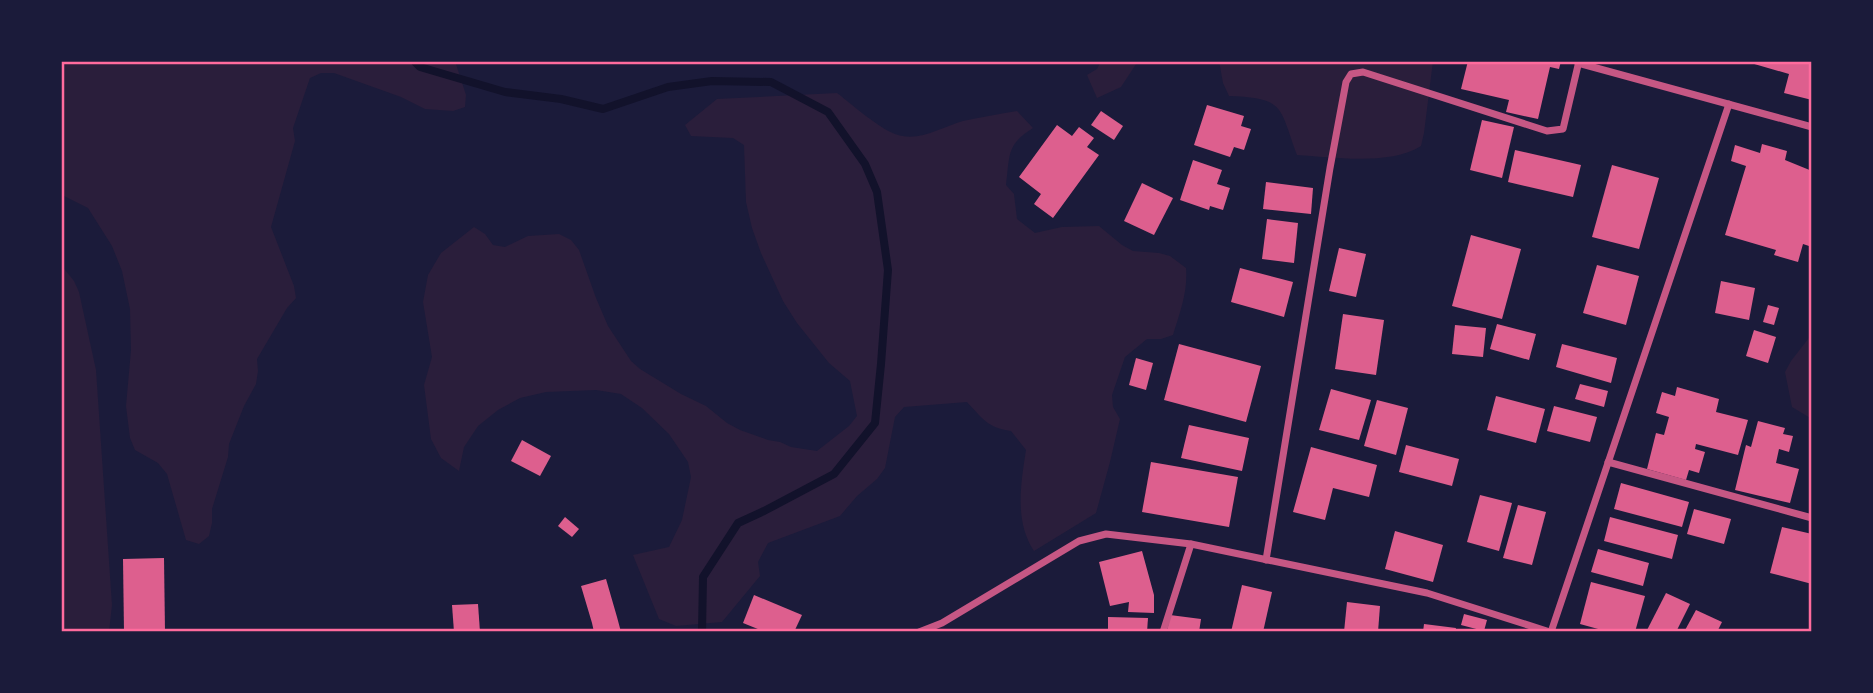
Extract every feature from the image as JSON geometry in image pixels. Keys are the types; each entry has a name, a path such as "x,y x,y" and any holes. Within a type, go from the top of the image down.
{"street":[{"path":"1266,560 1328,181 1346,82 1351,74 1363,72 1554,131 1563,129 1579,62 1812,127"},
{"path":"919,632 942,623 1079,541 1106,534 1191,544 1427,593 1550,632 1729,104"},
{"path":"1608,462 1812,518"},
{"path":"1163,632 1191,544"}],"shaded area":[{"path":"61,61 455,61 466,95 465,107 453,111 425,109 401,97 334,73 321,73 310,78 293,128 295,141 271,227 296,298 287,308 257,359 256,384 229,444 228,457 212,509 209,536 199,544 186,540 167,474 158,463 135,450 130,438 126,406 131,350 130,309 122,271 112,246 88,208 61,192"},
{"path":"1101,61 1138,61 1121,87 1097,98 1087,75 1097,69"},
{"path":"1219,61 1433,61 1421,146 1408,152 1377,158 1297,155 1287,125 1277,108 1261,99 1229,96 1223,83"},
{"path":"837,93 881,126 895,134 912,137 963,121 1017,111 1033,128 1018,140 1009,158 1006,185 1014,194 1017,219 1035,233 1062,227 1099,226 1133,251 1170,256 1186,268 1185,294 1173,335 1161,339 1147,339 1125,357 1112,395 1113,407 1120,419 1096,513 1034,551 1021,515 1026,450 1011,431 991,425 967,402 904,407 895,417 885,468 840,516 768,543 758,562 760,576 722,622 676,626 659,619 633,555 669,547 682,520 691,477 688,462 669,434 642,408 621,394 596,390 546,392 520,398 498,410 478,426 464,447 459,471 441,458 431,439 424,385 432,357 423,302 428,275 441,253 474,227 485,234 493,245 505,247 528,236 559,234 571,240 579,250 608,326 631,361 640,369 706,406 740,430 791,447 817,451 849,426 857,416 850,381 829,363 797,323 783,301 761,253 746,202 744,145 733,138 691,136 685,125 717,99"},
{"path":"61,265 79,292 96,370 112,605 109,632 61,632"},
{"path":"1812,334 1812,419 1792,407 1785,372"}],"building":[{"path":"1468,61 1561,61 1559,69 1550,67 1538,119 1506,112 1509,100 1461,89"},
{"path":"1744,61 1812,61 1812,100 1784,93 1789,74"},
{"path":"1207,105 1244,116 1241,126 1251,129 1244,150 1234,147 1230,157 1194,145"},
{"path":"1101,111 1123,126 1114,140 1091,125"},
{"path":"1482,120 1514,127 1502,178 1470,170"},
{"path":"1057,125 1072,136 1079,127 1094,138 1087,147 1099,155 1053,218 1034,204 1041,194 1019,177"},
{"path":"1762,144 1787,151 1785,160 1812,171 1812,247 1803,244 1798,262 1774,255 1776,250 1725,235 1746,166 1731,161 1735,145 1760,153"},
{"path":"1515,150 1581,165 1573,197 1508,182"},
{"path":"1193,160 1222,170 1217,184 1230,188 1223,210 1210,206 1209,210 1180,200"},
{"path":"1612,165 1659,178 1639,249 1592,237"},
{"path":"1266,182 1313,188 1311,214 1263,209"},
{"path":"1142,183 1173,198 1154,235 1124,221"},
{"path":"1267,219 1298,223 1294,263 1262,259"},
{"path":"1471,235 1521,249 1502,319 1452,306"},
{"path":"1339,248 1366,254 1356,297 1329,291"},
{"path":"1597,265 1639,276 1626,325 1583,313"},
{"path":"1240,268 1293,282 1284,317 1231,302"},
{"path":"1721,281 1755,288 1749,320 1715,313"},
{"path":"1768,305 1779,308 1774,325 1763,322"},
{"path":"1343,314 1384,320 1376,375 1335,369"},
{"path":"1497,324 1536,334 1529,360 1490,349"},
{"path":"1455,325 1486,328 1483,357 1452,354"},
{"path":"1754,330 1776,337 1768,363 1746,356"},
{"path":"1179,344 1261,366 1246,422 1164,400"},
{"path":"1562,344 1617,358 1611,383 1556,367"},
{"path":"1136,358 1153,363 1146,390 1129,385"},
{"path":"1580,384 1608,391 1604,407 1575,399"},
{"path":"1677,387 1719,399 1716,412 1748,420 1738,455 1696,444 1695,449 1705,452 1699,473 1689,470 1686,480 1647,469 1656,433 1664,435 1669,417 1656,413 1662,392 1675,396"},
{"path":"1331,389 1371,400 1359,440 1319,430"},
{"path":"1496,396 1545,409 1536,443 1487,430"},
{"path":"1377,400 1408,408 1396,455 1364,446"},
{"path":"1554,406 1597,417 1590,442 1547,431"},
{"path":"1758,421 1785,428 1783,434 1793,436 1789,452 1779,449 1776,463 1799,469 1790,503 1735,490 1746,445 1751,447"},
{"path":"1189,425 1249,438 1242,471 1181,458"},
{"path":"522,440 551,456 540,476 511,461"},
{"path":"1406,445 1459,459 1452,486 1399,472"},
{"path":"1311,447 1377,465 1369,497 1333,488 1325,520 1293,512"},
{"path":"1151,462 1238,477 1229,527 1142,512"},
{"path":"1621,483 1689,502 1682,527 1614,509"},
{"path":"1480,495 1512,503 1499,551 1467,542"},
{"path":"1518,505 1546,512 1532,565 1503,558"},
{"path":"1694,509 1731,519 1724,544 1687,534"},
{"path":"565,517 579,529 572,537 558,526"},
{"path":"1610,517 1678,535 1672,559 1604,541"},
{"path":"1782,527 1812,534 1812,584 1770,573"},
{"path":"1395,531 1443,545 1433,582 1385,569"},
{"path":"1598,549 1649,563 1643,586 1591,572"},
{"path":"1142,551 1154,595 1154,613 1128,612 1129,602 1110,606 1099,562"},
{"path":"164,558 165,632 124,632 123,559"},
{"path":"606,579 621,632 594,632 581,586"},
{"path":"1591,582 1645,596 1635,632 1609,632 1580,624"},
{"path":"1242,585 1272,592 1263,632 1231,632"},
{"path":"1666,593 1690,604 1676,632 1646,632"},
{"path":"754,595 802,615 794,632 765,632 743,623"},
{"path":"1347,602 1380,606 1378,632 1344,632"},
{"path":"478,604 480,632 454,632 452,605"},
{"path":"1696,610 1722,622 1717,632 1684,632"},
{"path":"1464,614 1487,620 1484,631 1461,625"},
{"path":"1170,615 1201,619 1199,632 1167,632"},
{"path":"1108,617 1148,618 1147,632 1108,632"},
{"path":"1424,624 1456,628 1455,632 1423,632"}],"waterway":[{"path":"414,61 420,67 505,92 561,99 603,109 668,87 712,81 771,82 828,112 865,164 877,192 888,270 875,423 834,474 738,523 703,577 702,632"}]}
